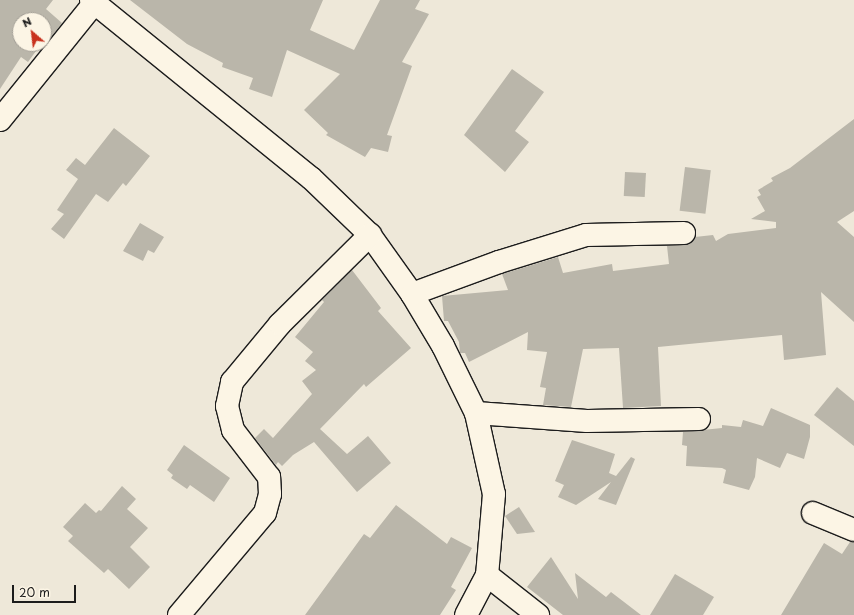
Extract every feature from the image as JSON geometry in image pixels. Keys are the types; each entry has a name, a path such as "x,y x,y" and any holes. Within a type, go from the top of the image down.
{"street":[{"path":"0,120 94,1 311,178 370,235 412,294 443,346 476,413 494,494 487,575 466,615"},
{"path":"412,294 499,262 586,235 684,233"},
{"path":"179,615 265,513 270,494 269,477 233,430 227,406 232,382 280,324 370,235"},
{"path":"476,413 586,421 699,419"},
{"path":"813,513 854,530"},
{"path":"487,575 538,615"}],"building":[{"path":"0,0 53,0 46,9 49,12 12,12 12,52 35,52 28,62 21,57 0,89"},
{"path":"130,0 323,0 310,30 354,50 380,0 420,0 415,9 429,14 402,62 412,66 387,135 392,136 388,152 371,148 365,157 326,135 328,133 304,110 340,74 287,50 272,97 249,89 253,78 222,67 223,63 187,44"},
{"path":"52,14 62,23 52,36"},
{"path":"512,69 544,92 515,131 529,142 505,172 464,135"},
{"path":"854,119 854,211 837,222 854,237 854,322 821,292 826,355 784,360 782,335 658,347 661,406 623,408 619,348 583,349 571,407 543,405 546,388 540,387 547,352 527,350 528,332 469,362 465,353 460,353 459,342 448,321 444,321 442,296 508,290 502,274 558,257 563,273 612,264 613,271 669,264 667,246 690,244 695,237 713,235 716,241 728,234 776,228 776,222 751,219 765,211 757,197 761,195 758,190 773,181 771,178 790,168"},
{"path":"114,128 150,156 126,186 123,183 108,202 96,194 64,239 51,229 64,214 57,210 78,179 66,170 76,158 85,165"},
{"path":"685,167 711,170 705,214 680,211"},
{"path":"625,172 646,173 645,197 624,196"},
{"path":"140,223 164,237 154,253 148,250 143,261 123,251"},
{"path":"352,270 381,308 378,311 411,348 366,387 364,384 320,429 347,454 368,436 391,463 357,492 314,442 293,455 282,466 278,462 276,465 255,438 264,429 273,438 312,394 302,381 316,370 305,361 313,352 295,337 324,302 322,300"},
{"path":"837,387 854,401 854,446 814,415"},
{"path":"771,408 810,425 810,437 804,459 787,453 780,468 757,458 755,477 749,490 723,483 726,470 722,468 686,466 687,446 682,445 683,432 722,428 722,425 741,427 743,420 763,426"},
{"path":"572,440 615,454 609,473 616,476 631,457 635,459 616,505 598,499 611,482 576,505 558,497 564,485 555,481"},
{"path":"184,445 230,478 214,502 190,485 187,489 171,478 173,475 167,470"},
{"path":"122,486 136,499 127,509 148,528 130,547 150,567 129,589 108,569 104,573 68,541 73,536 63,527 85,503 96,513 99,510 101,511"},
{"path":"396,505 447,544 451,537 472,548 451,587 456,590 440,615 305,615 364,534 370,538"},
{"path":"519,507 535,532 517,534 505,516"},
{"path":"850,542 854,542 854,615 781,615 824,543 842,554"},
{"path":"551,557 578,599 575,573 606,597 611,592 641,615 563,615 527,587"},
{"path":"675,574 714,597 703,615 650,615"}]}
